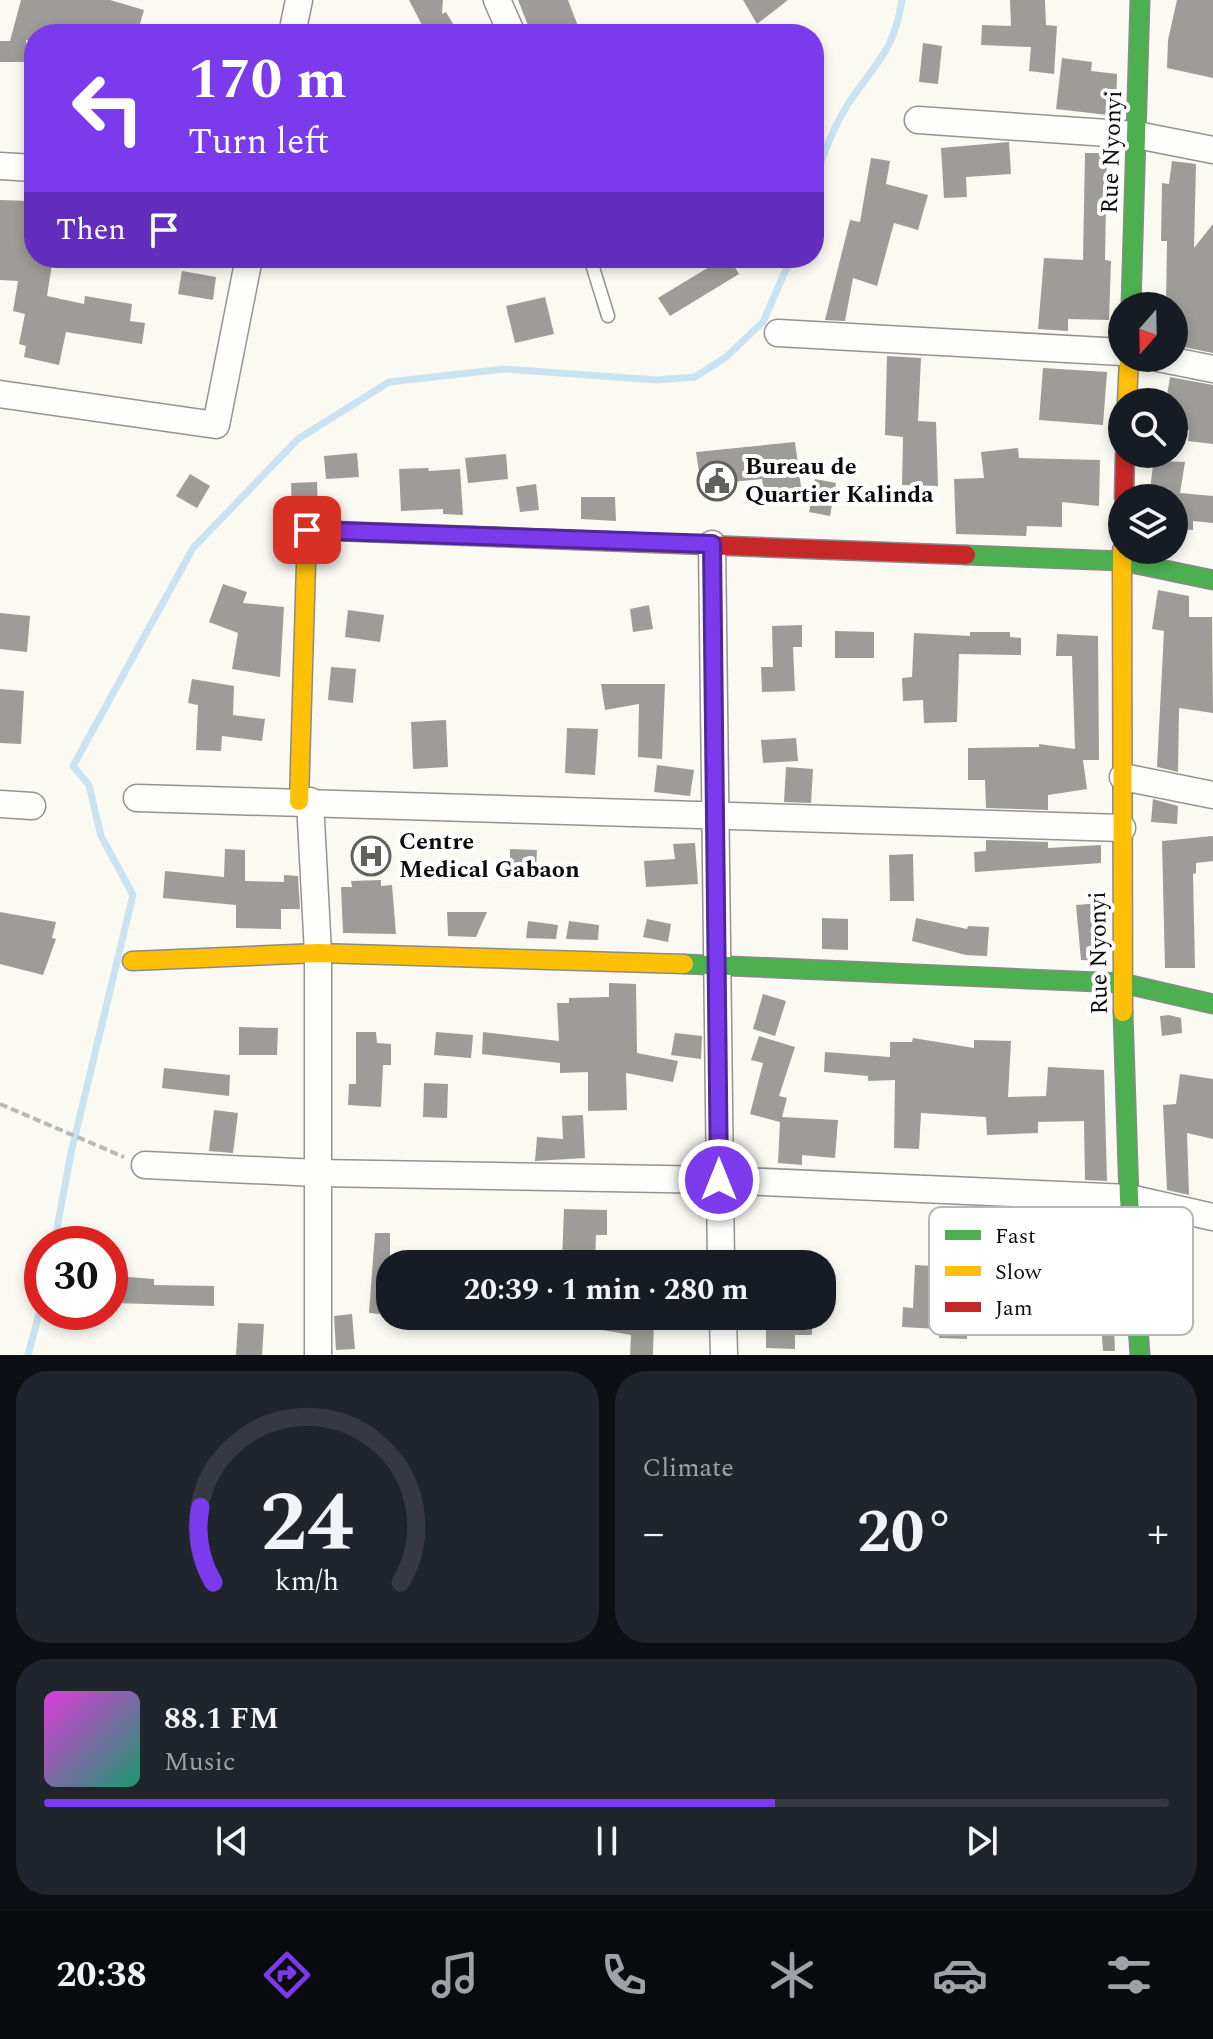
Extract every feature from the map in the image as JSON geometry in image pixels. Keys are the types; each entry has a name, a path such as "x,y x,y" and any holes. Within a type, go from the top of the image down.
{"street":[{"path":"294,24 299,0"},
{"path":"497,0 508,24"},
{"name":"Rue Nyonyi","path":"1131,292 1140,0"},
{"path":"918,120 1137,135 1213,150"},
{"path":"0,166 24,167"},
{"path":"0,394 216,425 247,268"},
{"path":"778,333 1108,351"},
{"path":"1188,364 1213,369"},
{"path":"318,1355 318,953 305,801 307,530 1108,556"},
{"path":"712,544 721,1250"},
{"name":"Rue Nyonyi","path":"1122,564 1122,983 1130,1207"},
{"path":"1152,564 1213,580"},
{"path":"1123,777 1213,795"},
{"path":"137,798 713,813 1122,828"},
{"path":"0,804 32,806"},
{"path":"132,961 318,953 719,965 1122,983 1213,1004"},
{"path":"145,1165 317,1173 719,1180 1129,1198 1169,1207"},
{"path":"1193,1212 1213,1217"},
{"path":"723,1330 724,1355"},
{"name":"Rue Nyonyi","path":"1139,1335 1140,1355"}],"lane":[{"path":"593,268 608,316"}],"path":[{"path":"0,1104 145,1165"}],"building":[{"path":"21,0 110,0 144,10 140,24 24,24 24,62 0,62 0,41 10,41"},
{"path":"409,0 443,0 442,14 446,12 453,24 421,24"},
{"path":"518,0 568,0 577,24 527,24"},
{"path":"743,0 788,0 757,24"},
{"path":"1010,0 1045,0 1046,25 1057,26 1054,74 1029,71 1031,47 981,45 982,25 1011,26"},
{"path":"1177,0 1213,0 1213,78 1167,68 1168,40"},
{"path":"923,43 942,46 938,84 919,82"},
{"path":"1062,58 1092,62 1091,71 1117,74 1116,116 1056,109"},
{"path":"1009,142 1011,174 966,177 967,197 944,198 941,148"},
{"path":"1085,153 1107,153 1105,260 1111,261 1108,320 1068,319 1068,331 1038,329 1044,258 1083,260"},
{"path":"871,158 890,161 886,184 928,195 918,230 894,223 877,286 853,278 845,321 825,320 850,220 860,222"},
{"path":"1172,161 1196,164 1194,248 1213,224 1213,353 1188,348 1188,292 1166,292 1167,241 1161,241 1162,183 1169,184"},
{"path":"0,200 24,201 24,268 51,268 47,296 84,304 85,296 132,304 130,321 145,323 142,344 66,332 59,365 24,357 26,346 19,344 25,314 13,311 18,281 0,280"},
{"path":"708,268 735,268 739,274 670,316 658,298"},
{"path":"182,271 216,277 213,300 178,294"},
{"path":"545,297 554,334 515,343 506,306"},
{"path":"887,356 921,358 918,421 936,422 938,486 902,485 903,437 885,435"},
{"path":"1043,368 1107,372 1103,425 1039,420"},
{"path":"1170,377 1213,385 1213,444 1188,441 1188,388 1168,388"},
{"path":"795,442 801,487 764,492 762,479 701,485 696,452"},
{"path":"1018,448 1019,458 1100,460 1099,506 1062,502 1062,527 1027,526 1026,536 956,534 954,479 984,478 981,452"},
{"path":"357,453 359,477 326,479 324,456"},
{"path":"506,454 508,479 468,483 465,458"},
{"path":"428,468 429,471 460,469 463,515 443,514 443,509 401,511 399,469"},
{"path":"1153,468 1184,468 1181,484 1151,484"},
{"path":"190,474 210,486 197,508 176,496"},
{"path":"815,479 836,483 830,516 809,512"},
{"path":"317,482 318,509 298,511 292,516 291,483"},
{"path":"536,484 539,510 520,512 516,487"},
{"path":"1188,494 1213,496 1213,523 1193,521 1193,530 1188,530"},
{"path":"581,497 615,497 616,521 581,519"},
{"path":"223,584 247,592 243,603 284,607 280,677 232,669 238,633 209,622"},
{"path":"1158,590 1189,596 1189,617 1212,617 1213,713 1179,708 1178,772 1157,767 1164,631 1152,629"},
{"path":"649,605 653,629 633,632 630,609"},
{"path":"348,610 384,615 380,642 345,637"},
{"path":"0,613 30,616 27,652 0,649"},
{"path":"802,625 802,647 793,647 795,691 762,692 761,667 773,667 772,626"},
{"path":"835,631 874,632 874,658 835,658"},
{"path":"970,632 1010,632 1010,637 1021,638 1021,655 959,654 957,722 924,723 923,700 903,701 902,678 912,677 914,633 970,636"},
{"path":"1057,634 1098,636 1099,760 1083,760 1087,789 1048,795 1048,810 986,808 985,780 968,780 968,748 1039,747 1039,744 1075,749 1072,656 1056,656"},
{"path":"331,667 356,669 353,703 328,700"},
{"path":"192,679 234,686 233,715 265,719 262,741 222,736 221,751 196,750 198,705 188,703"},
{"path":"601,684 665,684 662,759 638,757 639,704 605,710"},
{"path":"0,689 24,691 21,744 0,743"},
{"path":"446,720 448,767 413,769 411,722"},
{"path":"567,728 598,729 595,775 565,773"},
{"path":"796,738 798,761 763,763 761,740"},
{"path":"657,765 694,770 690,796 654,792"},
{"path":"786,767 813,769 811,803 784,802"},
{"path":"1153,799 1178,806 1177,824 1151,822"},
{"path":"1213,836 1213,861 1196,863 1196,873 1193,874 1195,968 1165,968 1162,841"},
{"path":"986,840 1048,842 1048,848 1101,845 1101,863 975,872 974,852 986,851"},
{"path":"695,843 698,884 646,887 644,861 675,859 673,844"},
{"path":"225,849 245,850 245,881 284,882 284,875 298,876 300,909 281,909 281,929 236,928 236,905 163,898 165,871 224,877"},
{"path":"510,849 537,850 536,869 510,869"},
{"path":"913,854 914,901 890,901 889,855"},
{"path":"381,880 381,886 392,885 396,934 343,933 341,887 352,887 351,881"},
{"path":"1101,903 1101,961 1081,960 1076,905"},
{"path":"0,912 56,922 52,938 56,939 43,975 0,964"},
{"path":"447,912 487,912 476,937 448,936"},
{"path":"822,918 848,919 848,950 822,949"},
{"path":"916,918 967,929 968,926 989,927 987,956 966,955 912,941"},
{"path":"647,919 671,924 668,942 643,937"},
{"path":"528,921 558,925 556,939 526,938"},
{"path":"569,921 599,925 598,940 566,939"},
{"path":"609,983 636,984 637,1053 678,1061 673,1082 626,1073 627,1110 588,1111 588,1072 560,1073 560,1063 482,1054 483,1032 559,1041 557,1003 569,1003 569,998 609,997"},
{"path":"763,994 786,1001 775,1036 753,1029"},
{"path":"1160,1016 1181,1018 1182,1033 1162,1036"},
{"path":"239,1027 278,1028 277,1055 239,1055"},
{"path":"356,1032 376,1032 377,1043 391,1044 391,1065 383,1065 381,1107 348,1105 349,1084 356,1084"},
{"path":"436,1032 473,1035 471,1058 434,1055"},
{"path":"675,1033 702,1036 701,1059 671,1055"},
{"path":"759,1036 795,1047 779,1096 787,1098 782,1117 838,1120 835,1158 802,1155 802,1165 778,1163 780,1122 750,1114 763,1063 751,1060"},
{"path":"913,1038 974,1048 974,1040 1011,1041 1008,1097 1046,1096 1048,1067 1104,1070 1107,1181 1085,1180 1084,1121 1038,1122 1038,1133 987,1135 986,1117 921,1113 919,1149 894,1148 895,1080 868,1081 868,1076 824,1072 825,1052 890,1057 890,1042 912,1042"},
{"path":"164,1068 230,1075 229,1096 162,1088"},
{"path":"1180,1074 1213,1079 1213,1139 1187,1133 1189,1195 1167,1190 1163,1105 1176,1104"},
{"path":"424,1083 448,1084 447,1118 423,1117"},
{"path":"214,1110 238,1113 233,1153 209,1151"},
{"path":"583,1115 585,1158 535,1161 537,1137 563,1139 562,1116"},
{"path":"564,1209 607,1210 607,1235 596,1235 595,1250 562,1250"},
{"path":"375,1233 390,1233 390,1250 376,1250 376,1314 369,1313"},
{"path":"915,1265 929,1266 929,1328 902,1327 903,1307 913,1308"},
{"path":"128,1277 154,1279 154,1285 214,1286 214,1306 128,1303"},
{"path":"352,1314 355,1349 336,1350 334,1316"},
{"path":"238,1323 264,1324 262,1355 236,1355"},
{"path":"602,1330 654,1330 653,1355 630,1355 631,1335"},
{"path":"766,1330 812,1330 812,1335 795,1335 795,1349 766,1348"},
{"path":"939,1335 967,1335 967,1339 939,1338"},
{"path":"1102,1335 1114,1335 1115,1351 1103,1351"}],"waterway":[{"path":"824,154 842,114 888,46 902,0"},
{"path":"57,1226 71,1153 133,895 101,836 89,785 73,766 193,548 298,439 389,382 504,369 656,380 695,377 726,357 763,322 787,268"},
{"path":"28,1355 35,1330"}],"traffic: fast":[{"path":"1131,292 1140,0"},
{"path":"966,555 1122,561 1213,580"},
{"path":"684,964 1122,983 1213,1004"},
{"path":"1123,1012 1130,1207"},
{"path":"1139,1335 1140,1355"}],"traffic: slow":[{"path":"1128,372 1128,388"},
{"path":"299,801 307,530 498,537"},
{"path":"1122,564 1123,1012"},
{"path":"132,961 318,953 684,964"}],"traffic: jam":[{"path":"1124,484 1125,468"},
{"path":"498,537 966,555"}],"place":[{"name":"Bureau de Quartier Kalinda","path":"717,481"},
{"name":"Centre Medical Gabaon","path":"371,856"}],"route":[{"path":"307,530 712,544 719,1180"}]}
